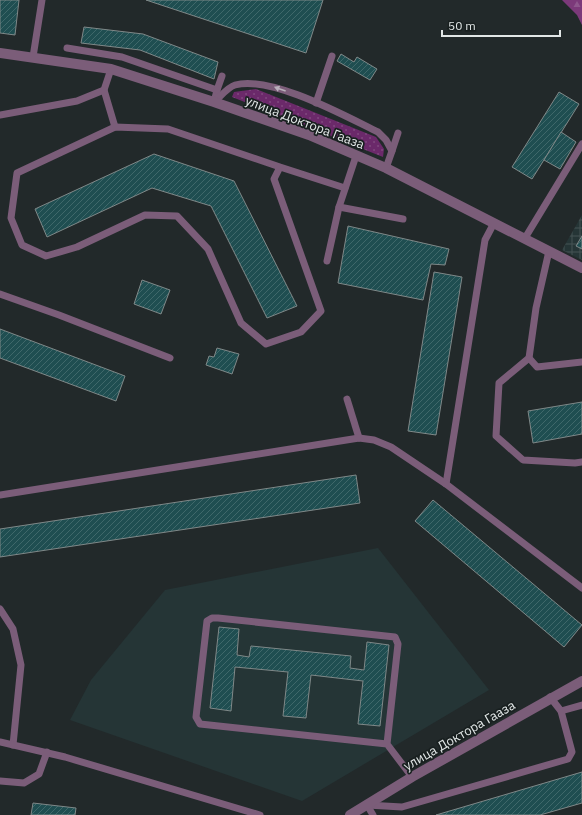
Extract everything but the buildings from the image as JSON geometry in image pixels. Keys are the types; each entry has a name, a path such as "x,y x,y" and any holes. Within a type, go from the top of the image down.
{"street":[{"name":"улица Доктора Гааза","path":"0,53 111,69 214,102 309,136 386,168 582,268"},
{"name":"улица Доктора Гааза","path":"350,815 412,777 582,681"}],"lane":[{"path":"33,57 42,0"},
{"path":"67,48 122,57 217,90"},
{"path":"316,103 332,56"},
{"path":"111,69 104,90 115,127"},
{"path":"214,102 222,76"},
{"path":"214,102 234,85 248,83 264,84 316,103 378,132 386,140 392,151"},
{"path":"0,115 77,102 104,90"},
{"path":"280,167 274,179 321,311 301,332 266,344 241,323 208,249 177,216 145,215 77,247 46,256 22,245 11,218 17,173 115,127 168,129 345,188"},
{"path":"386,168 398,133"},
{"path":"524,238 582,144"},
{"path":"327,261 339,207 356,156"},
{"path":"339,207 403,219"},
{"path":"446,484 485,240 494,223"},
{"path":"549,251 536,308 529,358 499,383 496,436 523,460 575,464 582,462"},
{"path":"0,294 170,358"},
{"path":"529,358 537,367 582,362"},
{"path":"348,399 359,438"},
{"path":"0,495 359,438 374,440 392,447 446,484 582,588"},
{"path":"0,609 12,629 21,665 13,745"},
{"path":"387,744 200,724 196,717 208,621 212,618 218,618 395,637 398,644 387,744 412,777"},
{"path":"367,805 402,807 568,759 572,752 561,711 550,698"},
{"path":"561,711 582,705"},
{"path":"0,742 47,752 260,815"},
{"path":"0,781 24,783 39,774 47,752"},
{"path":"367,805 373,815"}],"shaded area":[{"path":"256,89 376,137 384,149 383,157 232,97 234,92"},
{"path":"582,215 582,260 562,250"},
{"path":"378,548 489,690 302,801 70,720 91,680 165,590"}],"green space":[{"path":"562,0 582,0 582,25 577,15"}]}
